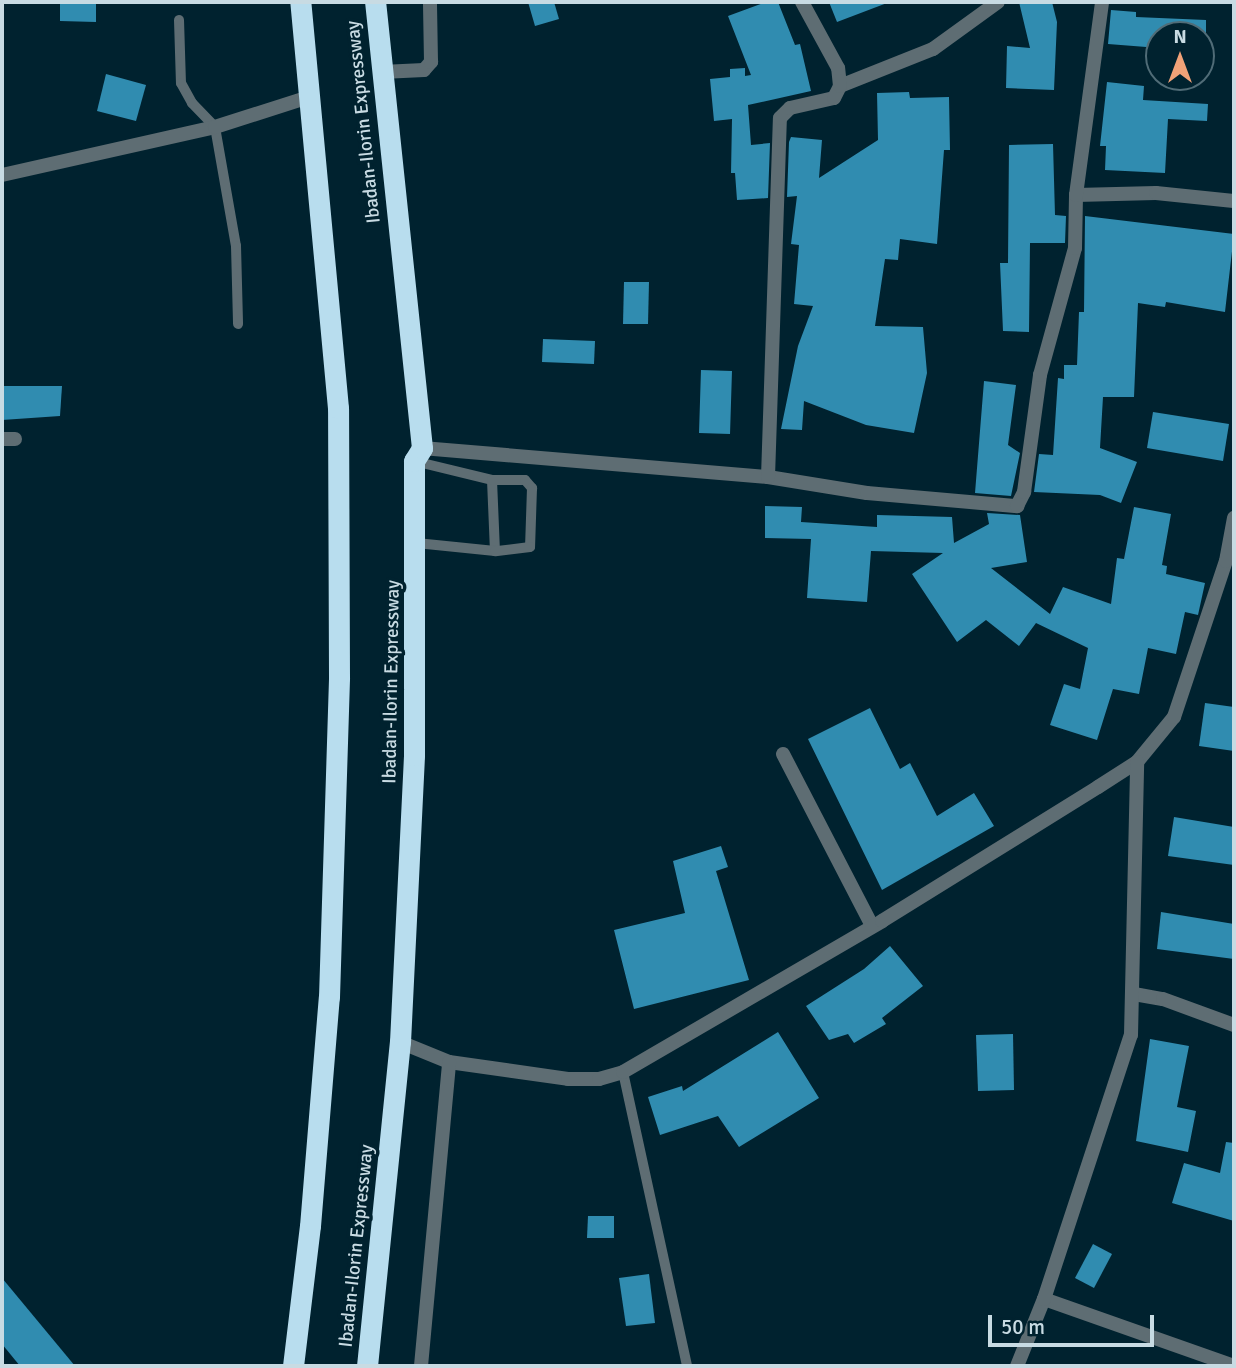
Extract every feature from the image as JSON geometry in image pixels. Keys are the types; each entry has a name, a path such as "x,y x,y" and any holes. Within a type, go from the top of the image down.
{"highway":[{"path":"293,1366 310,1226 329,996 340,663 338,408 300,2"},
{"name":"Ibadan-Ilorin Expressway","path":"367,1366 400,1042 414,755 418,454 375,2"}],"street":[{"path":"382,72 424,70 431,62 430,2"},
{"path":"768,477 780,118 790,108 834,98 840,86 838,68 802,2"},
{"path":"840,86 933,49 998,2"},
{"path":"418,454 768,477 867,493 1017,506 1024,492 1040,375 1075,248 1076,195 1102,2"},
{"path":"2,175 215,127 309,97"},
{"path":"1076,195 1156,193 1234,201"},
{"path":"400,1042 449,1062 568,1079 599,1079 623,1072 872,926 1137,762 1174,717 1230,561 1234,518"},
{"path":"783,754 872,926"},
{"path":"1017,1366 1044,1299 1056,1253 1123,1069 1134,994 1137,762"},
{"path":"1134,994 1163,999 1234,1024"},
{"path":"421,1366 449,1062"},
{"path":"1044,1299 1234,1366"}],"lane":[{"path":"179,20 181,83 192,103 215,127 236,246 238,324"},
{"path":"416,543 495,551 530,547 532,488 525,480 492,480 418,454"},
{"path":"492,480 495,551"},
{"path":"623,1072 687,1366"}],"building":[{"path":"60,2 96,2 96,22 60,21"},
{"path":"528,2 554,2 559,19 535,26"},
{"path":"766,2 778,2 795,45 800,44 811,91 748,105 751,145 770,143 768,198 737,200 735,173 731,173 732,119 714,121 710,79 730,77 730,69 745,68 745,76 751,75 728,16"},
{"path":"829,2 886,2 887,3 837,22"},
{"path":"1019,2 1052,2 1057,22 1054,90 1006,88 1007,46 1030,48"},
{"path":"1111,10 1136,12 1136,17 1206,20 1145,21 1145,47 1108,44"},
{"path":"106,74 146,85 136,121 97,111"},
{"path":"1107,82 1144,86 1143,100 1208,104 1207,121 1168,119 1165,173 1105,170 1106,146 1100,146"},
{"path":"909,92 910,98 949,97 950,150 944,150 937,244 900,239 898,260 885,259 875,326 923,327 927,373 914,433 866,425 804,401 802,430 781,429 798,346 813,306 794,304 799,245 791,244 797,196 787,197 789,142 791,137 822,140 819,178 878,140 877,93"},
{"path":"1053,144 1055,215 1066,216 1065,243 1030,243 1029,332 1003,331 1000,263 1008,263 1009,145"},
{"path":"1085,216 1234,234 1225,312 1166,302 1165,307 1138,303 1134,397 1103,397 1100,448 1137,462 1121,503 1100,495 1034,492 1039,454 1053,455 1058,378 1064,379 1064,365 1077,365 1079,312 1084,312"},
{"path":"624,282 649,282 648,324 623,324"},
{"path":"543,339 595,341 594,364 542,362"},
{"path":"701,370 732,371 730,434 699,433"},
{"path":"984,381 1016,385 1008,445 1020,453 1011,496 975,493"},
{"path":"2,386 62,386 60,416 2,420"},
{"path":"1153,412 1229,424 1223,461 1147,448"},
{"path":"765,506 802,507 801,522 877,527 877,515 952,517 954,543 989,524 987,513 1020,515 1027,562 991,568 1050,614 1063,587 1111,604 1117,558 1124,559 1134,507 1171,514 1162,565 1167,566 1166,574 1205,583 1198,615 1185,612 1176,654 1148,648 1139,694 1113,689 1097,740 1050,725 1064,684 1080,689 1088,648 1036,623 1019,646 986,620 957,642 912,574 943,553 871,551 867,602 807,598 811,539 765,538"},
{"path":"1205,703 1234,707 1234,751 1199,746"},
{"path":"870,708 900,769 910,763 937,816 974,793 994,826 882,890 808,739"},
{"path":"1174,817 1234,827 1234,865 1168,856"},
{"path":"721,846 728,867 716,871 749,980 634,1009 614,930 685,913 673,861"},
{"path":"1161,912 1234,924 1234,959 1157,949"},
{"path":"890,946 923,986 882,1018 886,1024 854,1043 848,1034 829,1040 806,1006 864,969"},
{"path":"778,1032 819,1098 739,1147 718,1116 660,1135 648,1097 682,1086 683,1091"},
{"path":"1013,1034 1014,1090 978,1091 976,1035"},
{"path":"1150,1039 1189,1046 1177,1107 1196,1111 1188,1152 1136,1141"},
{"path":"1226,1142 1234,1143 1234,1221 1172,1203 1184,1163 1220,1173"},
{"path":"588,1216 614,1216 614,1238 587,1238"},
{"path":"1093,1244 1112,1254 1094,1288 1075,1278"},
{"path":"649,1274 655,1323 626,1326 619,1278"},
{"path":"2,1278 75,1366 20,1366 2,1344"}]}
